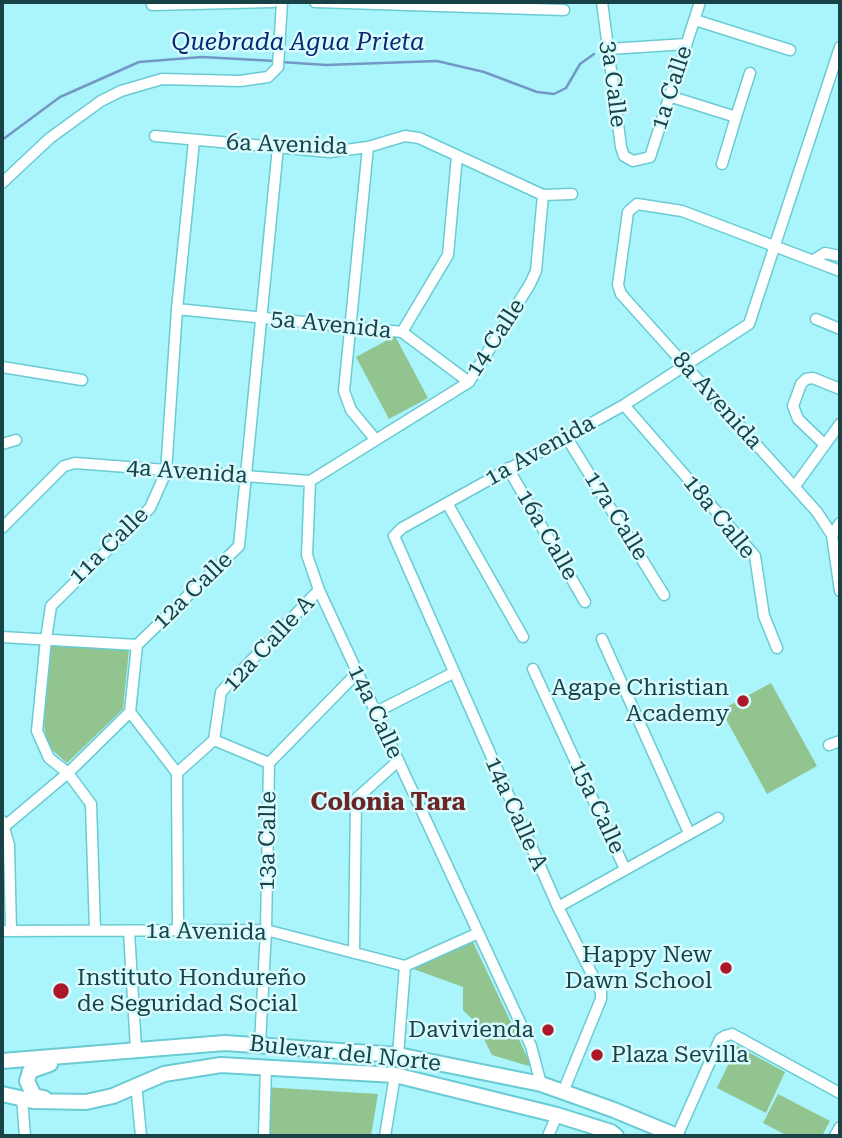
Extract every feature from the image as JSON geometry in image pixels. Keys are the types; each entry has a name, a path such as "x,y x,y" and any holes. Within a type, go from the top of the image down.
{"highway":[{"name":"Bulevar del Norte","path":"2,1061 136,1049 260,1044 398,1055 541,1084 677,1136"},
{"path":"221,1065 200,1064 156,1070 85,1095 43,1098 34,1096 27,1086 30,1071 36,1067 69,1059 224,1047 432,1061"},
{"name":"Bulevar del Norte","path":"2,1094 86,1102 113,1096 164,1074 221,1065 395,1075 557,1115 599,1127 616,1136"}],"street":[{"path":"152,5 273,2"},
{"path":"2,183 50,138 102,101 121,91 162,79 260,80 278,67 282,2"},
{"path":"315,2 525,5 564,10"},
{"name":"3a Calle","path":"601,2 621,147 624,156 633,161"},
{"name":"1a Calle","path":"633,161 650,157 700,2"},
{"path":"695,20 790,50"},
{"path":"609,49 686,44"},
{"name":"1a Avenida","path":"394,536 402,528 624,405 749,324 840,47"},
{"path":"722,164 750,73"},
{"path":"669,96 736,117"},
{"name":"6a Avenida","path":"155,136 330,152 411,137 542,195 572,194"},
{"name":"11a Calle","path":"95,930 93,817 90,804 68,773 48,758 37,731 46,639 51,606 150,508 166,472 177,309 194,141"},
{"name":"12a Calle","path":"130,712 137,645 237,549 278,147"},
{"path":"368,147 344,391 351,410 375,439"},
{"path":"402,332 448,255 457,156"},
{"name":"14 Calle","path":"310,481 469,382 533,278 542,195"},
{"name":"8a Avenida","path":"776,246 682,211 637,204 631,206 622,243 618,290 795,486 832,535 840,591"},
{"path":"776,246 840,270"},
{"path":"814,260 825,253 840,256"},
{"name":"5a Avenida","path":"177,309 402,332 469,382"},
{"path":"816,320 840,329"},
{"path":"2,367 82,380"},
{"path":"825,445 793,413 800,384 813,378 840,389"},
{"name":"18a Calle","path":"624,405 755,556 764,616 777,648"},
{"path":"795,486 840,424"},
{"name":"17a Calle","path":"567,438 664,595"},
{"path":"2,444 16,440"},
{"name":"4a Avenida","path":"2,528 64,466 75,463 310,481"},
{"name":"16a Calle","path":"508,468 585,602"},
{"name":"14a Calle","path":"310,481 307,555 319,590 476,934 531,1046 541,1084"},
{"path":"447,503 523,637"},
{"path":"832,535 840,523"},
{"name":"14a Calle A","path":"394,536 558,907 601,992 601,999 563,1092"},
{"name":"12a Calle A","path":"214,740 221,692 319,590"},
{"path":"2,636 137,645"},
{"path":"602,639 689,833"},
{"name":"15a Calle","path":"533,669 625,869"},
{"name":"13a Calle","path":"260,1044 266,930 269,763 357,673"},
{"path":"376,712 453,673"},
{"path":"6,931 9,845 3,824 68,773 130,712 177,773 178,930"},
{"path":"177,773 214,740 269,763"},
{"path":"829,745 840,741"},
{"path":"354,953 356,799 398,761"},
{"path":"558,907 718,818"},
{"path":"129,930 136,1049"},
{"name":"1a Avenida","path":"6,931 266,930 405,966"},
{"path":"398,1055 405,966 476,934"},
{"path":"677,1136 720,1039 732,1034 840,1093"},
{"path":"264,1136 266,1067"},
{"path":"385,1136 395,1075"},
{"path":"136,1084 141,1136"},
{"path":"22,1098 25,1136"},
{"path":"548,1136 557,1115"},
{"path":"835,1136 840,1127"}],"green space":[{"path":"395,336 428,398 389,419 356,357"},
{"path":"51,644 129,650 123,709 67,763 51,749 46,740 44,724"},
{"path":"771,683 817,766 767,794 721,710"},
{"path":"472,940 532,1067 492,1055 476,1023 463,1010 463,987 408,967"},
{"path":"737,1046 785,1072 766,1113 717,1088"},
{"path":"263,1087 378,1094 371,1136 262,1136"},
{"path":"778,1094 830,1121 822,1136 788,1136 763,1123"}],"waterway":[{"name":"Quebrada Agua Prieta","path":"281,62 326,65 437,61 484,72 537,92 554,94 566,88 580,64 594,54"},
{"name":"Quebrada Agua Prieta","path":"2,140 60,97 139,62 202,57 275,61"}],"place":[{"name":"Agape Christian Academy","path":"743,701"},
{"name":"Happy New Dawn School","path":"726,968"},
{"name":"Instituto Hondureño de Seguridad Social","path":"61,991"},
{"name":"Davivienda","path":"548,1030"},
{"name":"Plaza Sevilla","path":"597,1055"}],"district":[{"name":"Colonia Tara","path":"388,803"}]}
